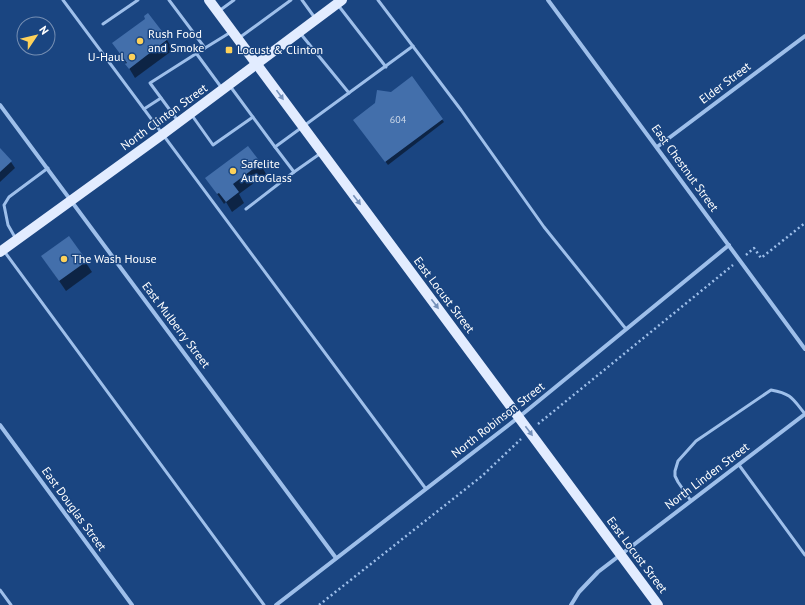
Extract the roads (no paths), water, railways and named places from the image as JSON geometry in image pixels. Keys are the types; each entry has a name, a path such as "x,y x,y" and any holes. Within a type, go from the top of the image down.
{"main road":[{"name":"East Locust Street","path":"209,0 658,605"},
{"name":"North Clinton Street","path":"2,251 163,134 340,2"}],"street":[{"name":"East Chestnut Street","path":"548,0 805,349"},
{"name":"Elder Street","path":"657,147 805,36"},
{"name":"East Mulberry Street","path":"0,105 336,558"},
{"name":"North Robinson Street","path":"276,605 519,417 728,245"},
{"name":"North Linden Street","path":"571,605 579,592 598,572 620,554 805,414"},
{"name":"East Douglas Street","path":"0,425 132,605"}],"lane":[{"path":"63,0 426,488"},
{"path":"103,24 138,0"},
{"path":"169,0 204,48"},
{"path":"218,12 234,0"},
{"path":"179,122 150,83 204,48 235,35 291,0"},
{"path":"302,0 316,19"},
{"path":"378,0 461,110 544,227 626,329"},
{"path":"340,2 386,66"},
{"path":"299,32 349,93"},
{"path":"275,147 413,46"},
{"path":"196,53 253,117 294,172"},
{"path":"144,109 161,98"},
{"path":"190,114 213,145 253,117"},
{"path":"246,209 322,152"},
{"path":"16,240 8,225 4,205 9,197 48,168"},
{"path":"2,251 264,605"},
{"path":"691,500 678,482 675,471 678,462 696,442 771,390 784,392 790,396 805,414"},
{"path":"738,465 805,555"},
{"path":"0,590 11,605"}],"place":[{"name":"Rush Food and Smoke","path":"140,41"},
{"name":"Locust & Clinton","path":"229,50"},
{"name":"U-Haul","path":"132,57"},
{"name":"Safelite AutoGlass","path":"233,171"},
{"name":"The Wash House","path":"64,259"}]}
